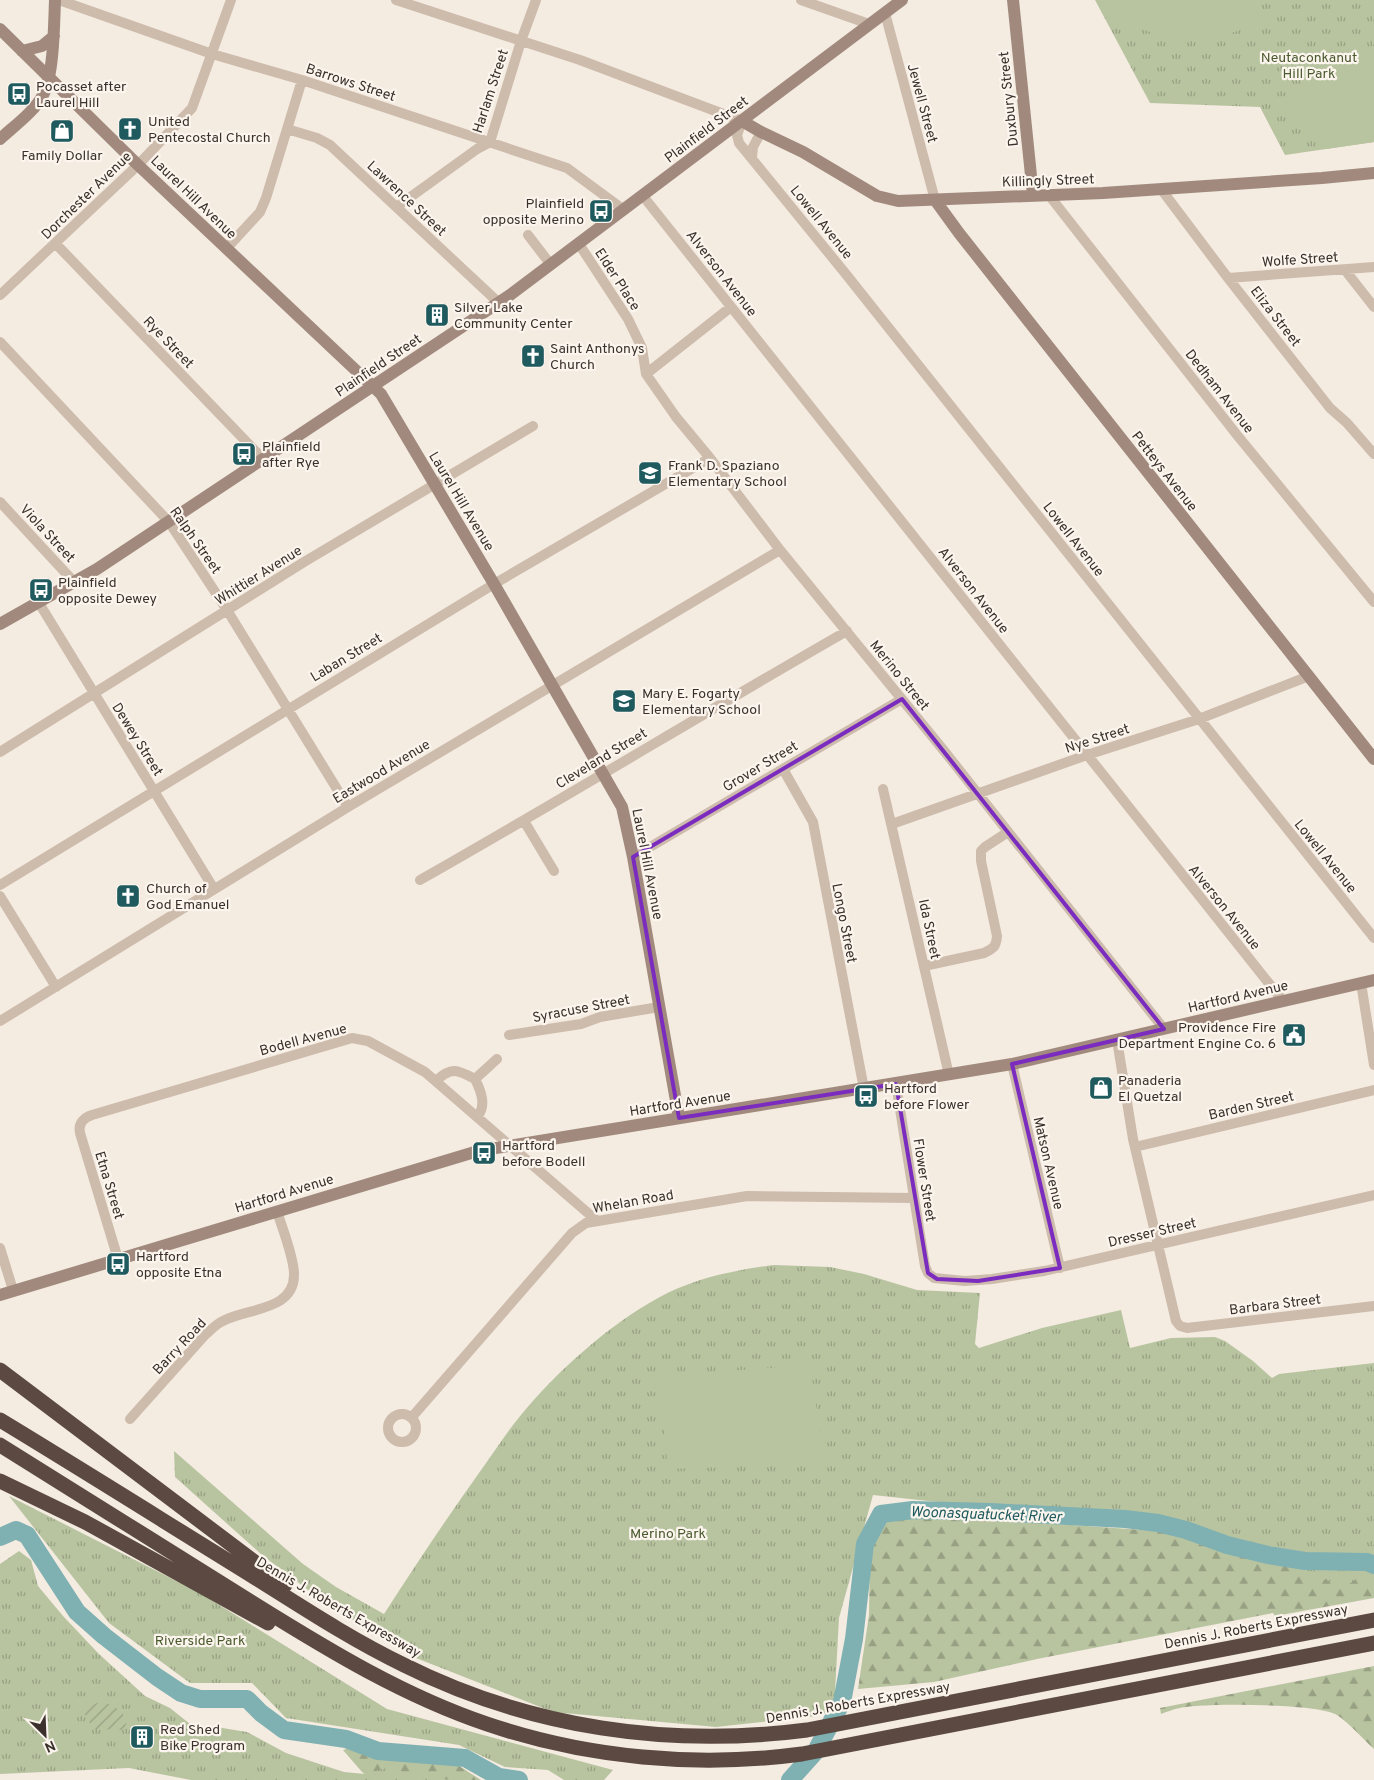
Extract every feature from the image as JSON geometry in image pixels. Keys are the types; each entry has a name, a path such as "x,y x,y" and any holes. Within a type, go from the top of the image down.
{"highway":[{"path":"0,1370 239,1552 371,1648"},
{"name":"Dennis J. Roberts Expressway","path":"0,1420 371,1648 419,1672 486,1700 520,1711 573,1724 644,1734 698,1737 752,1736 808,1730 1374,1620"},
{"path":"0,1446 352,1663"},
{"path":"0,1481 85,1522 267,1623 352,1663 401,1689 461,1715 505,1730 560,1744 606,1752 671,1759 727,1759 794,1755 1374,1643"}],"main road":[{"path":"0,139 43,96 49,78 57,0"},
{"name":"Plainfield Street","path":"0,624 75,583 499,303 902,0"},
{"name":"Duxbury Street","path":"1013,0 1033,195"},
{"name":"Laurel Hill Avenue","path":"0,29 138,165 381,394 494,584 622,807 633,857 679,1118"},
{"path":"22,50 42,46 54,36"},
{"name":"Killingly Street","path":"742,120 761,132 803,152 877,196 898,201 1161,189 1374,173"},
{"name":"Petteys Avenue","path":"935,200 1088,398 1374,759"},
{"name":"Hartford Avenue","path":"0,1294 468,1154 1012,1064 1374,980"}],"street":[{"name":"Barrows Street","path":"57,0 212,54 302,80 567,168 624,210"},
{"name":"Dorchester Avenue","path":"0,296 138,165 192,108 231,0"},
{"path":"396,0 580,60 742,120"},
{"name":"Harlam Street","path":"398,206 477,149 490,142 521,41 536,0"},
{"path":"801,0 869,24"},
{"name":"Jewell Street","path":"885,13 935,200"},
{"path":"226,249 260,212 302,80"},
{"name":"Lowell Avenue","path":"742,120 737,135 739,143 1374,938"},
{"name":"Lawrence Street","path":"287,129 330,144 499,303"},
{"path":"752,157 752,147 761,132"},
{"name":"Eliza Street","path":"1161,189 1330,408 1347,422 1374,454"},
{"name":"Dedham Avenue","path":"1048,194 1236,435 1374,602"},
{"name":"Alverson Avenue","path":"643,196 1283,1001"},
{"path":"528,235 551,265"},
{"name":"Rye Street","path":"55,243 263,459"},
{"name":"Elder Place","path":"579,244 633,329"},
{"name":"Wolfe Street","path":"1228,278 1374,267"},
{"path":"1345,270 1374,307"},
{"path":"646,374 732,307"},
{"name":"Merino Street","path":"633,329 642,348 646,374 676,417 710,458 780,550 847,630 1164,1029"},
{"name":"Ralph Street","path":"0,342 169,522 227,610 348,807"},
{"name":"Whittier Avenue","path":"0,752 227,610 533,426"},
{"name":"Laban Street","path":"0,885 494,584 710,458"},
{"name":"Viola Street","path":"0,502 75,583"},
{"name":"Eastwood Avenue","path":"0,1021 348,807 780,550"},
{"name":"Dewey Street","path":"39,603 214,888"},
{"name":"Cleveland Street","path":"420,880 524,821 603,772 847,630"},
{"name":"Nye Street","path":"892,824 1087,755 1199,719 1309,676"},
{"name":"Grover Street","path":"633,857 902,699"},
{"name":"Longo Street","path":"783,769 813,822 864,1089"},
{"name":"Ida Street","path":"883,789 949,1075"},
{"path":"524,821 554,871"},
{"path":"924,966 984,953 993,949 996,945 997,936 981,861 981,851 985,846 1008,832"},
{"path":"0,896 56,987"},
{"path":"1361,983 1374,1065"},
{"name":"Syracuse Street","path":"509,1035 581,1024 600,1017 659,1007"},
{"name":"Bodell Avenue","path":"83,1120 92,1115 352,1038 363,1039 374,1043 419,1068 436,1081 596,1220"},
{"path":"1117,1040 1135,1147 1159,1245"},
{"path":"475,1078 497,1059"},
{"name":"Matson Avenue","path":"1012,1064 1060,1268"},
{"path":"436,1081 448,1071 459,1071 475,1078 480,1088 483,1105 482,1111 477,1117"},
{"name":"Flower Street","path":"896,1084 925,1266 928,1273 934,1278"},
{"name":"Barden Street","path":"1135,1147 1374,1090"},
{"name":"Etna Street","path":"83,1120 80,1126 80,1134 118,1259"},
{"name":"Dresser Street","path":"934,1278 978,1281 1060,1268 1374,1194"},
{"name":"Whelan Road","path":"412,1417 572,1233 582,1225 596,1220 747,1196 914,1198"},
{"name":"Barry Road","path":"130,1419 218,1324 233,1317 275,1304 287,1294 292,1285 294,1269 277,1211"},
{"name":"Barbara Street","path":"1159,1245 1176,1321 1180,1326 1187,1328 1374,1306"},
{"path":"0,1248 13,1290"}],"highlighted area":[{"path":"902,699 1164,1029 1012,1064 1060,1268 978,1281 937,1279 928,1273 896,1084 679,1118 633,857"}],"green space":[{"name":"Neutaconkanut Hill Park","path":"1095,0 1374,0 1374,142 1285,155 1260,107 1150,103"},
{"path":"1099,0 1253,0 1263,23 1215,38 1164,37 1120,21"},
{"path":"1356,44 1374,65 1374,142 1326,149 1284,111"},
{"name":"Merino Park","path":"774,1265 830,1267 864,1274 917,1290 980,1293 975,1344 979,1348 1042,1328 1121,1310 1130,1348 1171,1338 1215,1337 1225,1341 1253,1361 1272,1378 1279,1374 1374,1363 1374,1566 1345,1587 1188,1529 873,1495 839,1618 834,1710 816,1716 716,1727 553,1712 416,1658 316,1596 262,1555 175,1477 174,1451 303,1564 336,1587 384,1614 515,1422 550,1382 567,1366 621,1321 672,1291 715,1276 744,1269"},
{"path":"810,1365 825,1463 668,1469 658,1376"},
{"name":"Riverside Park","path":"9,1496 200,1593 387,1709 613,1770 604,1780 564,1780 548,1770 505,1767 459,1745 286,1718 252,1683 190,1683 109,1623"},
{"path":"929,1511 1028,1522 1172,1532 1196,1537 1221,1550 1293,1567 1374,1571 1374,1598 1275,1616 1273,1613 1037,1659 934,1682 858,1689 869,1615 870,1547 874,1534 886,1518 898,1513"},
{"path":"19,1551 31,1560 38,1586 99,1654 145,1696 170,1708 195,1728 210,1726 247,1732 286,1753 344,1772 365,1774 390,1767 406,1773 450,1780 191,1780 129,1768 0,1774 0,1564"},
{"path":"1374,1666 1374,1749 1337,1715 1308,1708 1212,1705 1177,1708 1161,1714 1160,1708"},
{"path":"102,1702 116,1708 124,1716 127,1720 124,1730 93,1729 81,1707"},
{"path":"360,1745 380,1747 423,1759 456,1764 481,1780 372,1780 362,1772 343,1750"}],"waterway":[{"name":"Woonasquatucket River","path":"790,1780 816,1751 842,1702 854,1639 865,1544 881,1514 913,1510 1125,1519 1158,1523 1186,1530 1227,1545 1268,1555 1305,1561 1367,1562 1374,1565"},
{"name":"Woonasquatucket River","path":"0,1537 16,1530 27,1535 77,1612 104,1636 181,1693 200,1699 247,1699 261,1713 284,1730 346,1739 378,1751 465,1758 499,1777 519,1780"}],"place":[{"name":"Pocasset after Laurel Hill","path":"19,94"},
{"name":"United Pentecostal Church","path":"130,129"},
{"name":"Family Dollar","path":"62,131"},
{"name":"Plainfield opposite Merino","path":"601,211"},
{"name":"Silver Lake Community Center","path":"437,315"},
{"name":"Saint Anthonys Church","path":"533,356"},
{"name":"Plainfield after Rye","path":"244,454"},
{"name":"Frank D. Spaziano Elementary School","path":"650,473"},
{"name":"Plainfield opposite Dewey","path":"41,590"},
{"name":"Mary E. Fogarty Elementary School","path":"624,701"},
{"name":"Church of God Emanuel","path":"128,896"},
{"name":"Providence Fire Department Engine Co. 6","path":"1294,1035"},
{"name":"Panaderia El Quetzal","path":"1101,1088"},
{"name":"Hartford before Flower","path":"866,1096"},
{"name":"Hartford before Bodell","path":"484,1153"},
{"name":"Hartford opposite Etna","path":"118,1264"},
{"name":"Red Shed Bike Program","path":"142,1737"}]}
